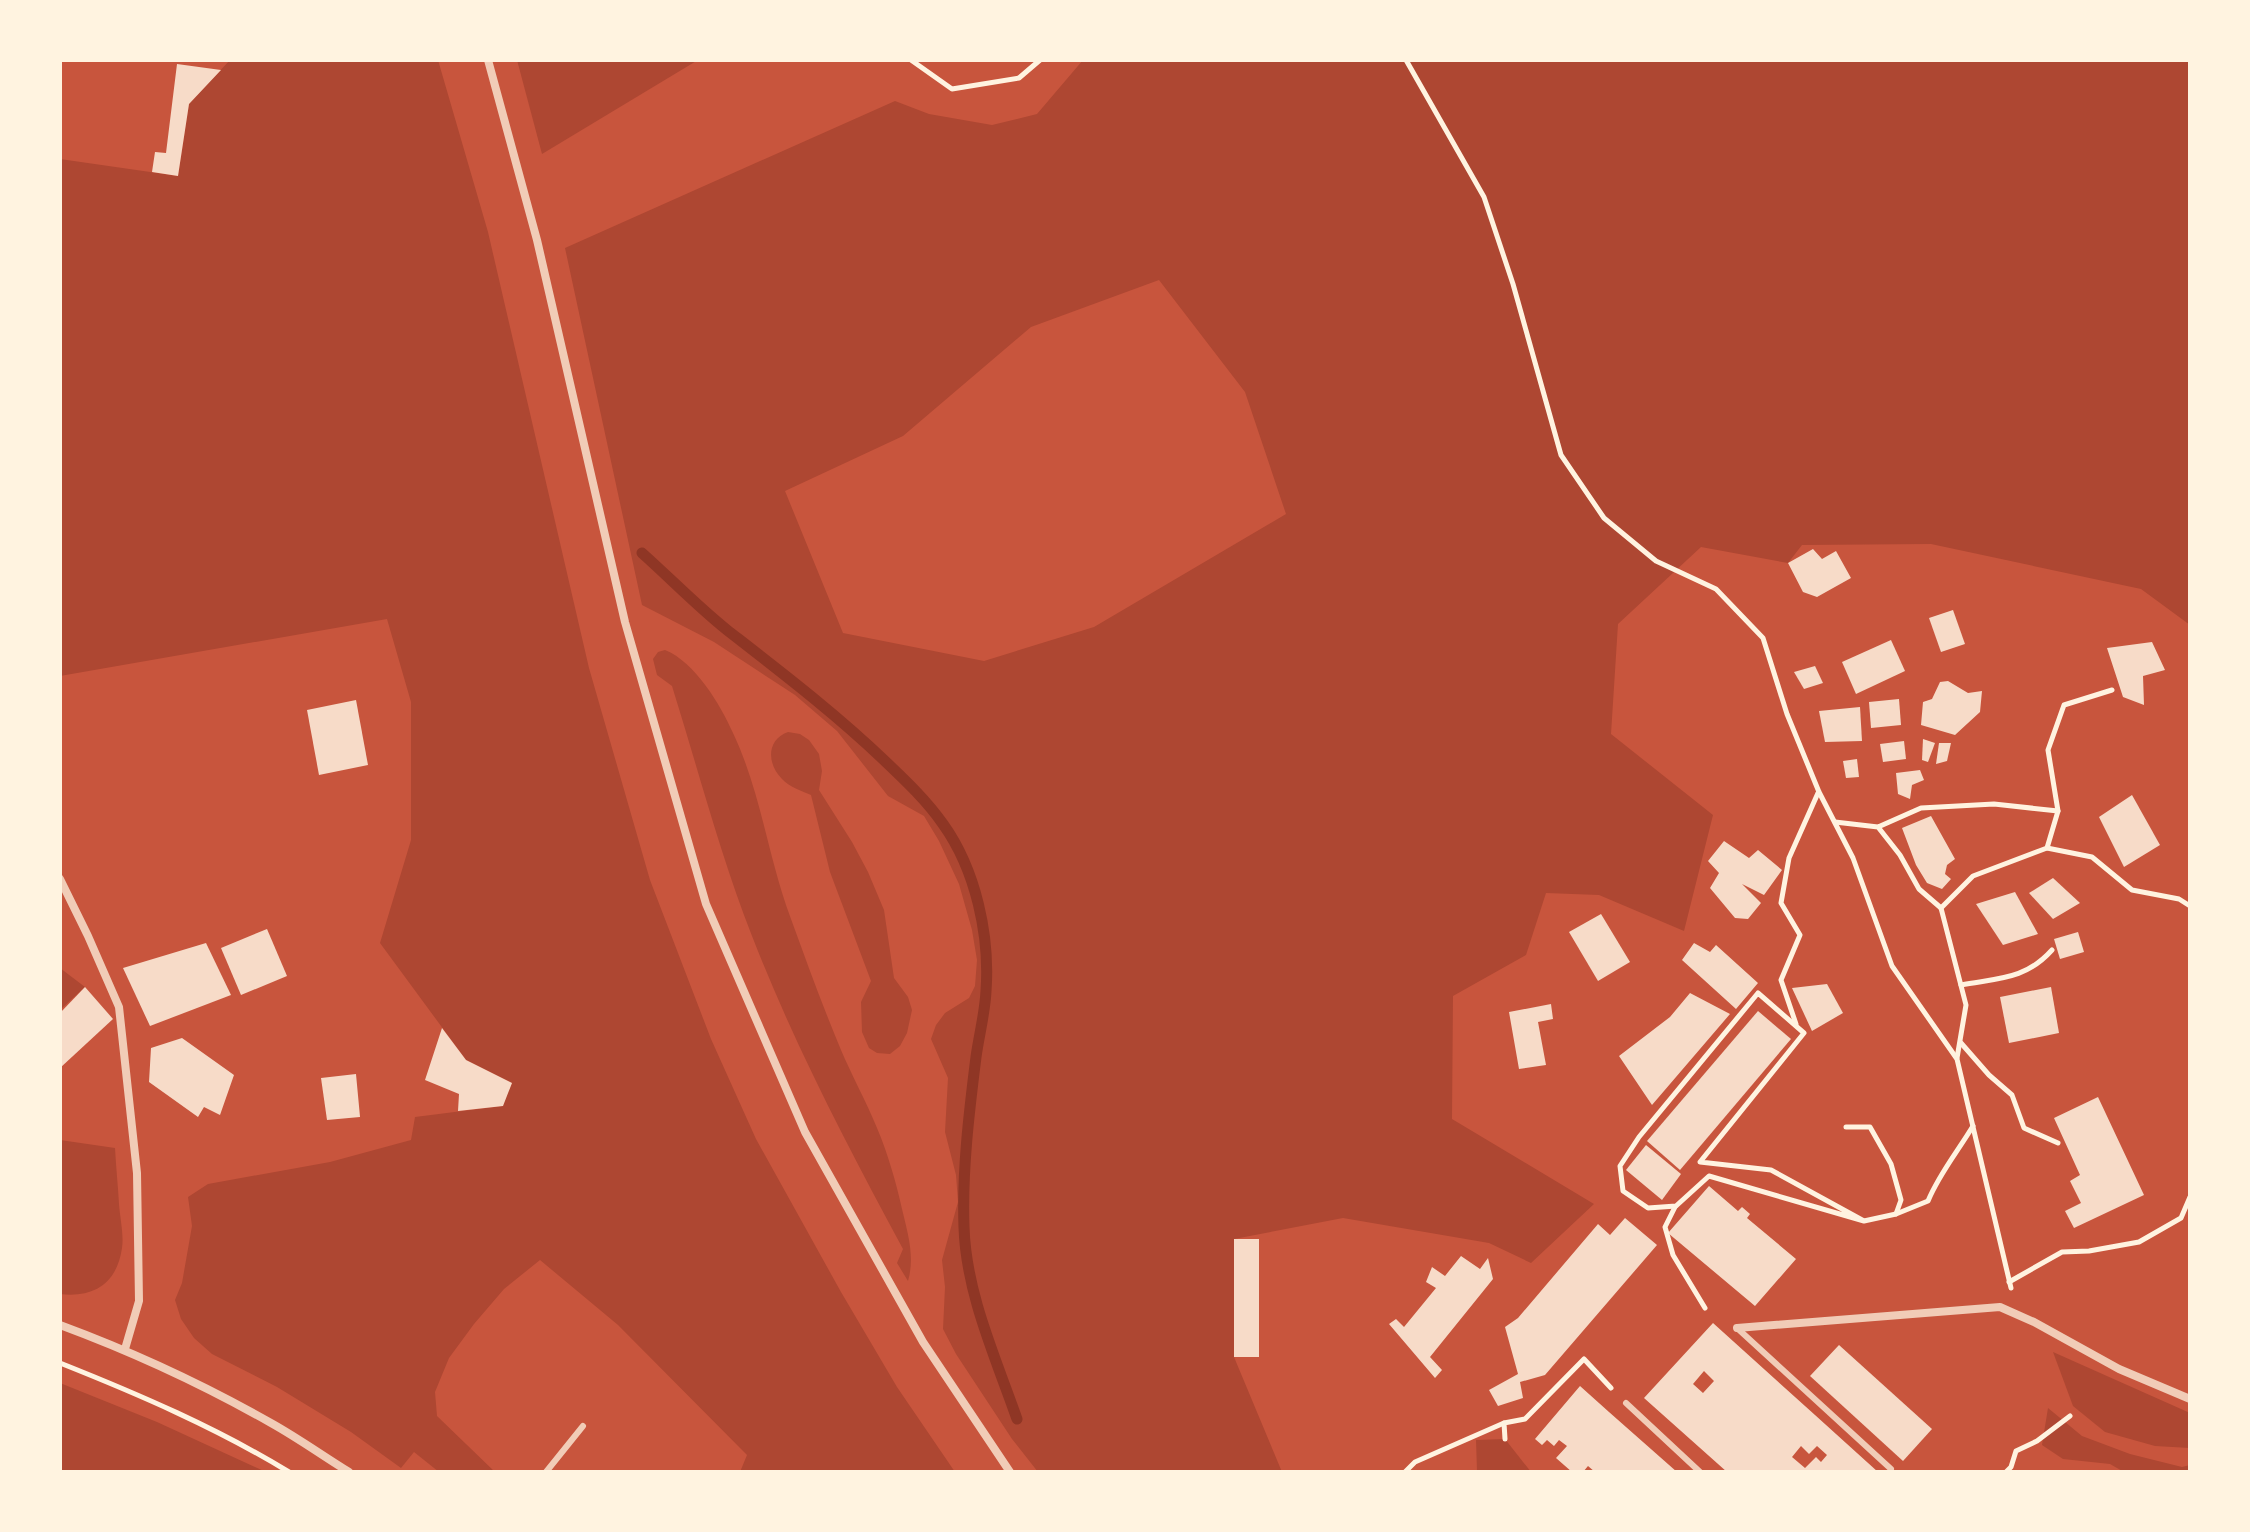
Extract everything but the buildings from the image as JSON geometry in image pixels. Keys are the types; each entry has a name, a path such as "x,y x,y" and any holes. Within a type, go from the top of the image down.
{"street":[{"path":"488,60 537,240 625,622 706,904 805,1132 923,1342 1010,1472"},
{"path":"60,879 119,1007 137,1173 139,1301 125,1349"},
{"path":"1737,1328 2000,1307 2119,1369 2190,1399"},
{"path":"60,1325 125,1349 272,1423 349,1472"}],"lane":[{"path":"1737,1328 1891,1469"},
{"path":"1626,1403 1700,1472"},
{"path":"546,1472 583,1426"}],"path":[{"path":"911,60 952,89 1019,78 1040,60"},
{"path":"1406,60 1484,197 1513,284 1561,455 1604,518 1656,561 1716,589 1763,638 1787,714 1819,792 1853,858 1892,966 1957,1059 2017,1315"},
{"path":"2047,848 2058,811 2048,750 2064,705 2112,690"},
{"path":"1796,1026 1781,980 1800,935 1781,903 1789,858 1819,792"},
{"path":"1834,821 1878,827 1921,808 1994,804 2058,811"},
{"path":"1878,827 1900,855 1919,889 1941,908 1966,1005 1957,1059"},
{"path":"1941,908 1973,876 2047,848 2092,857 2132,890 2179,899 2190,906"},
{"path":"1961,985 2020,974 2039,964 2052,950"},
{"path":"1676,1206 1648,1208 1623,1191 1620,1166 1639,1137 1758,993 1804,1033 1700,1162 1771,1170 1864,1221"},
{"path":"1960,1043 2012,1095 2024,1128 2058,1143"},
{"path":"1705,1308 1673,1255 1665,1227 1676,1206 1709,1176 1864,1221 1896,1214 1928,1201 1937,1179 1949,1166 1973,1125"},
{"path":"1846,1127 1870,1127 1891,1164 1901,1200 1896,1214"},
{"path":"2009,1282 2062,1252 2089,1251 2139,1242 2181,1218 2190,1197"},
{"path":"1405,1472 1415,1462 1504,1423 1525,1419 1584,1359 1626,1403"},
{"path":"60,1363 205,1426 289,1472"},
{"path":"2006,1472 2016,1451 2037,1441 2070,1416"},
{"path":"1504,1423 1505,1439"}],"shaded area":[{"path":"230,60 438,60 488,232 589,668 650,880 711,1039 756,1139 897,1387 955,1472 740,1472 747,1455 618,1325 540,1260 504,1289 474,1324 449,1358 435,1392 437,1416 495,1472 439,1472 414,1452 401,1468 351,1432 277,1387 212,1354 194,1338 181,1319 175,1300 182,1283 192,1226 188,1197 208,1184 330,1162 411,1140 415,1117 502,1106 512,1083 466,1060 380,943 411,840 411,702 387,619 60,676 60,159 178,176 189,104"},
{"path":"517,60 698,60 542,154"},
{"path":"1083,60 2190,60 2190,625 2141,589 1931,544 1802,545 1788,563 1701,547 1618,624 1611,734 1713,815 1684,931 1599,895 1546,893 1526,955 1453,996 1452,1119 1594,1204 1531,1263 1489,1243 1343,1218 1234,1239 1234,1357 1282,1472 1038,1472 1012,1439 956,1354 943,1329 945,1287 942,1260 958,1202 956,1175 945,1132 948,1078 931,1039 945,1013 969,998 975,986 977,960 959,884 924,816 888,796 837,731 795,695 714,642 642,605 565,248 895,101 929,114 992,125 1037,114","holes":["1159,280 1245,392 1286,514 1094,627 984,661 843,633 785,491 903,436 1031,327"]},
{"path":"665,650 686,664 714,697 743,755 791,919 834,1034 885,1148 910,1245 908,1281 897,1263 903,1249 804,1056 740,905 672,686 657,675 653,659 658,652"},
{"path":"788,732 800,734 809,740 819,754 822,771 819,790 852,842 884,910 894,978 908,997 912,1010 907,1033 900,1046 890,1054 877,1053 869,1048 862,1032 861,1002 871,981 830,872 811,795 785,782 772,760 772,746"},
{"path":"60,968 85,987 60,1010"},
{"path":"60,1140 115,1148 122,1248 115,1271 109,1279 102,1286 83,1294 60,1294"},
{"path":"2053,1352 2190,1413 2190,1448 2155,1446 2105,1432 2073,1406"},
{"path":"60,1383 157,1422 266,1472 60,1472"},
{"path":"2048,1408 2082,1436 2130,1454 2182,1467 2190,1465 2190,1472 2124,1472 2110,1464 2063,1459 2042,1445"},
{"path":"1505,1439 1531,1472 1477,1472 1476,1440"}],"waterway":[{"path":"642,553 716,621 828,710 894,769 937,816 964,862 983,926 987,970 967,1142 964,1206 966,1252 983,1324 1017,1419"}]}
